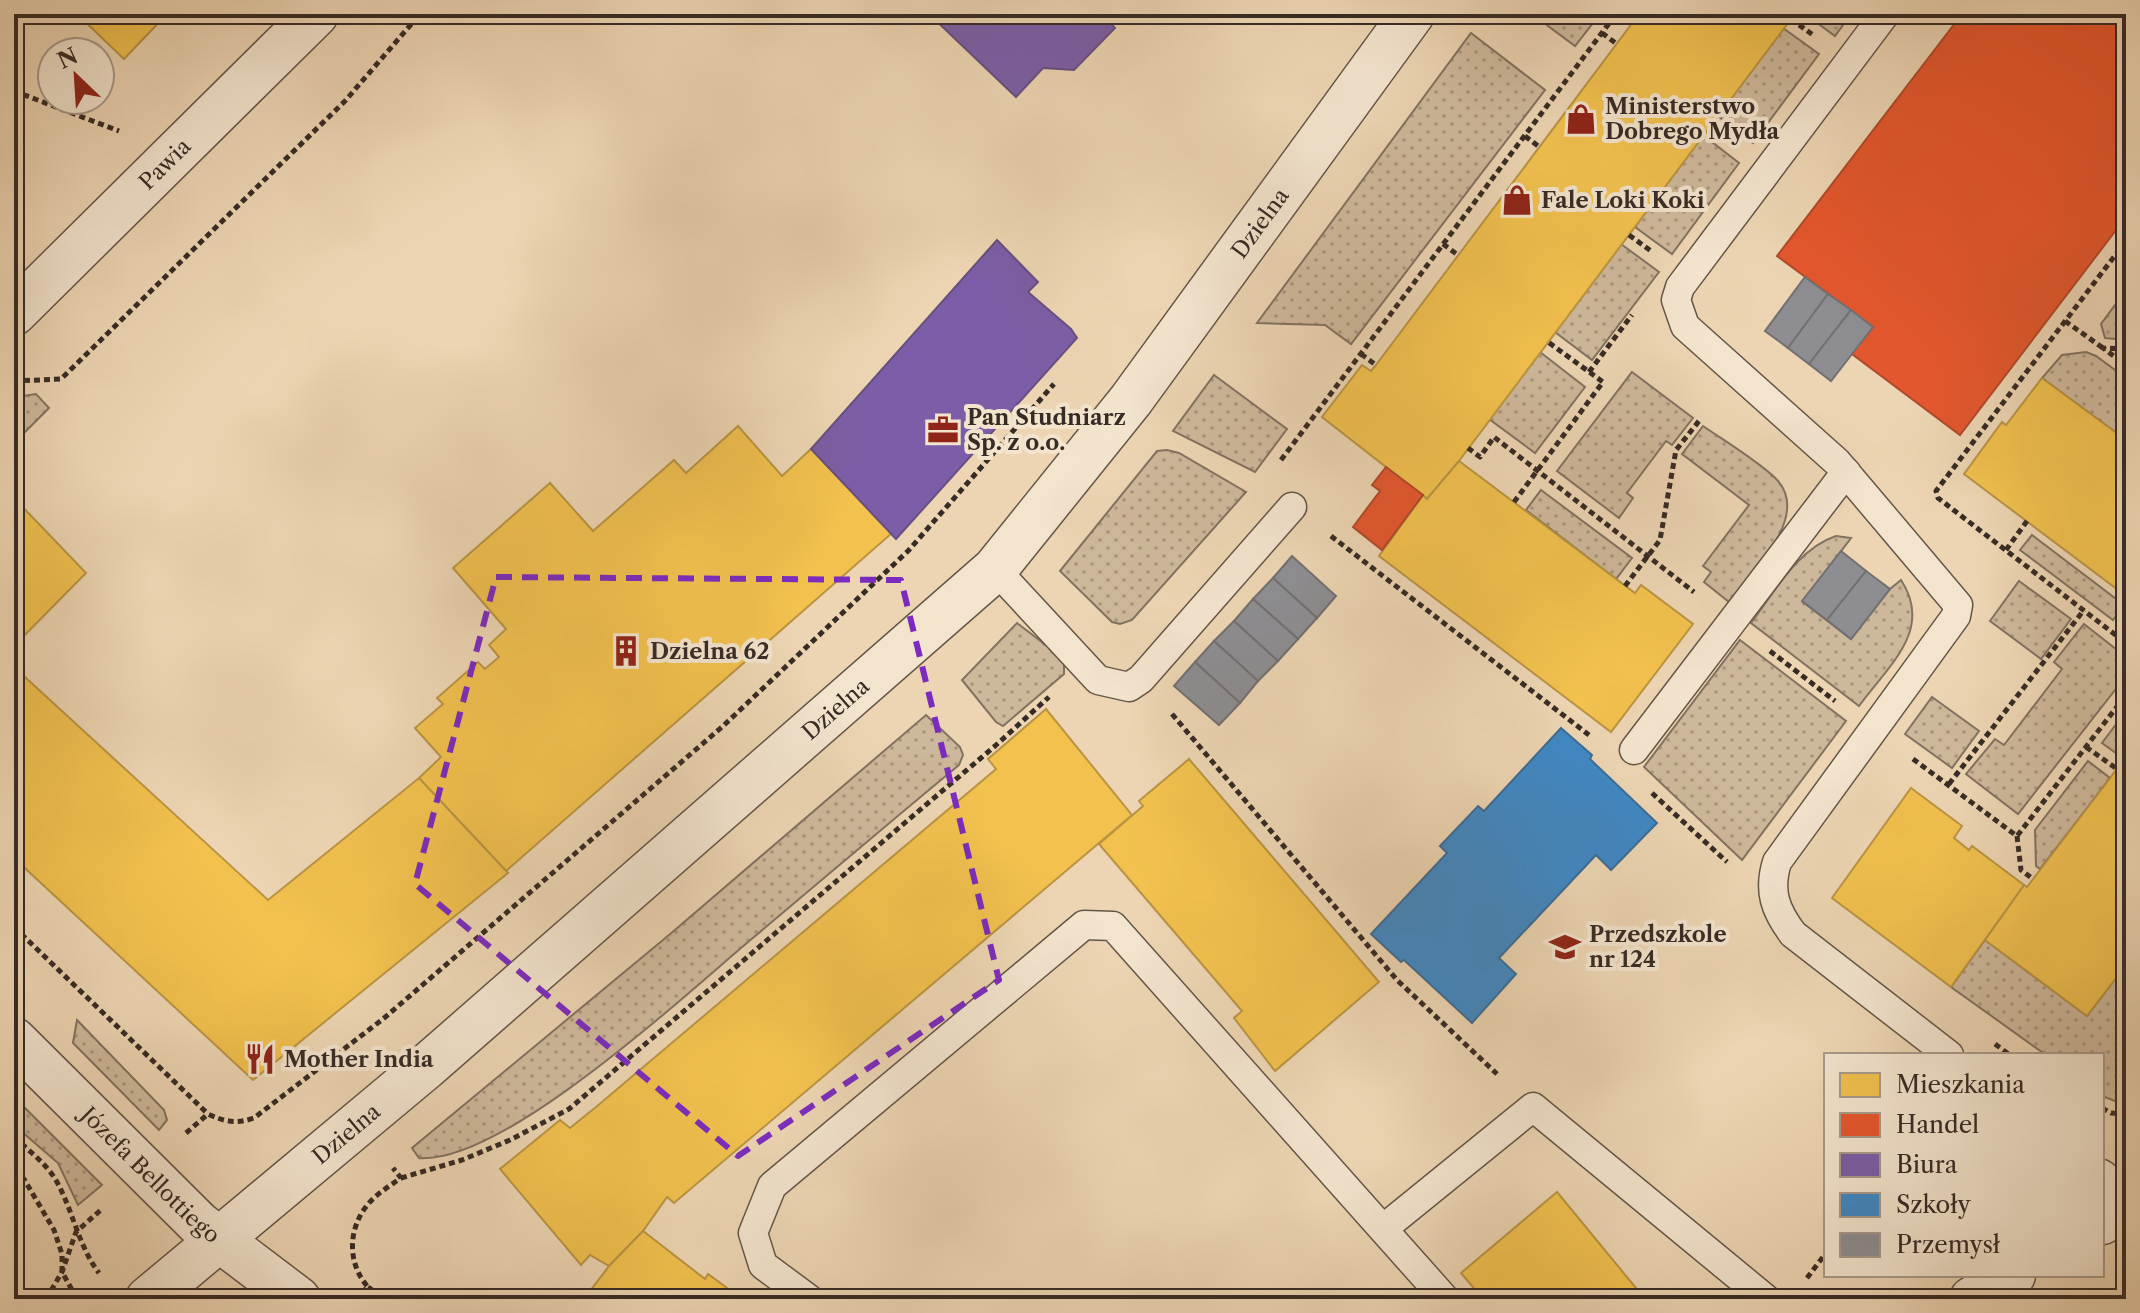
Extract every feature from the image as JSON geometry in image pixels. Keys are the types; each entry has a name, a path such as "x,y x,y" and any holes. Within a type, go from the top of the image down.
{"street":[{"name":"Pawia","path":"14,313 316,14"},
{"name":"Dzielna","path":"148,1299 426,1067 995,569 1131,400 1412,14"},
{"name":"Józefa Bellottiego","path":"14,1040 174,1201 218,1240 298,1299"},
{"path":"2104,1221 2126,1207"},
{"path":"1972,1299 2010,1277"}],"lane":[{"path":"1885,14 1680,287 1676,300 1685,326 1846,472 1958,605 1956,616 1777,862 1772,877 1772,899 1780,917 1793,934 1946,1053"},
{"path":"1634,750 1846,472"},
{"path":"995,569 1098,680 1129,687 1141,679 1292,507"},
{"path":"809,1299 763,1265 753,1233 772,1186 1084,925 1113,926 1131,950 1445,1299"},
{"path":"1384,1228 1533,1107 1766,1299"},
{"path":"2104,1176 2126,1193"}],"path":[{"path":"14,381 61,379 345,101 420,14"},
{"path":"1791,19 1815,37"},
{"path":"1602,33 1617,44"},
{"path":"14,91 119,132"},
{"path":"1710,125 1736,144"},
{"path":"1525,136 1538,146"},
{"path":"1629,235 1654,253"},
{"path":"2126,241 1936,491 1938,498 2126,643"},
{"path":"1443,244 1458,255"},
{"path":"2065,321 2126,365"},
{"path":"1514,502 1603,382 1548,342"},
{"path":"2103,348 2126,349"},
{"path":"1361,354 1376,365"},
{"path":"14,927 208,1114 239,1123 254,1118 383,1019 722,727 908,551 1054,384"},
{"path":"1625,586 1660,540 1676,450 1699,421"},
{"path":"1468,448 1480,457 1494,437 1840,704"},
{"path":"2006,550 2027,521"},
{"path":"1377,571 1599,743"},
{"path":"1949,784 2084,610"},
{"path":"2120,638 2126,629"},
{"path":"2033,879 2021,870 2017,836 2126,695"},
{"path":"2086,747 2117,769"},
{"path":"1210,756 1397,980 1483,1063"},
{"path":"1904,771 1914,758 2017,836"},
{"path":"1643,784 1736,870"},
{"path":"1991,1041 2007,1053"},
{"path":"2104,1109 2126,1114"},
{"path":"177,1141 208,1114"},
{"path":"14,1137 52,1174 83,1248 101,1275"},
{"path":"385,1299 368,1287 353,1264 355,1225 374,1198 401,1178 388,1161"},
{"path":"14,1170 24,1179 54,1230 62,1254 62,1272 77,1299"},
{"path":"46,1299 62,1272 76,1232 108,1204"},
{"path":"354,1299 368,1287"}],"highlighted area":[{"path":"496,577 901,580 999,980 738,1156 415,884"}],"shaded area":[{"path":"1532,14 1600,14 1575,46"},
{"path":"1805,14 1851,14 1835,36"},
{"path":"1783,28 1819,54 1753,143 1718,116"},
{"path":"1471,33 1545,90 1351,344 1325,325 1257,323"},
{"path":"1703,135 1739,163 1672,254 1635,227"},
{"path":"1621,244 1659,272 1592,360 1555,332"},
{"path":"2126,290 2126,340 2105,338 2101,324"},
{"path":"1540,352 1585,387 1535,453 1489,419"},
{"path":"2086,352 2126,378 2126,440 2042,378 2062,355"},
{"path":"1632,372 1693,418 1672,445 1666,441 1627,493 1633,498 1619,518 1557,471"},
{"path":"1214,375 1287,429 1255,472 1173,431"},
{"path":"14,389 23,396 36,394 49,408 14,443"},
{"path":"1703,426 1771,474 1786,496 1787,511 1774,544 1729,602 1704,582 1711,572 1703,566 1749,505 1682,454"},
{"path":"1157,451 1179,453 1246,492 1132,620 1120,624 1112,622 1060,571"},
{"path":"1541,490 1632,558 1616,579 1526,510"},
{"path":"2032,535 2124,605 2113,620 2020,550"},
{"path":"1836,536 1851,538 1803,602 1851,639 1890,589 1901,580 1910,598 1910,631 1903,647 1859,706 1751,623 1798,561 1822,542"},
{"path":"2019,581 2071,619 2041,659 1990,621"},
{"path":"1017,623 1064,659 1064,674 1003,726 996,722 962,680"},
{"path":"2084,624 2126,657 2126,676 2018,814 1966,774 1995,739 2004,745 2062,669 2054,662"},
{"path":"1740,640 1846,721 1742,860 1644,767"},
{"path":"1932,697 1979,731 1952,768 1905,734"},
{"path":"2126,711 2126,757 2124,759 2102,743"},
{"path":"926,715 960,747 963,755 959,765 641,1033 545,1106 498,1134 455,1153 419,1158 412,1148 669,935"},
{"path":"2088,761 2110,778 2040,869 2036,866 2035,830"},
{"path":"1985,940 2087,1016 2126,965 2126,1102 2104,1097 2104,1053 2043,1053 1951,987"},
{"path":"77,1020 164,1110 167,1120 159,1130 73,1043"},
{"path":"17,1100 102,1185 78,1205 58,1163 14,1125 14,1101"}],"building: Mieszkania":[{"path":"77,14 167,14 124,59 116,51 116,36 100,36"},
{"path":"1639,14 1795,14 1459,461 1427,499 1322,417 1362,365 1371,371 1376,365"},
{"path":"2042,378 2126,440 2126,596 1964,474 2002,422 2006,425"},
{"name":"Dzielna 62","path":"738,426 782,476 811,449 892,533 506,871 419,778 441,757 415,728 443,704 437,698 478,662 485,669 499,657 489,645 506,629 453,568 550,483 593,531 674,460 686,473"},
{"path":"1459,461 1635,593 1641,585 1693,624 1611,732 1379,556 1423,495 1427,499"},
{"path":"14,498 86,573 14,646"},
{"path":"14,667 268,900 419,778 508,873 253,1080 14,858"},
{"path":"1046,709 1132,815 674,1203 667,1197 643,1231 609,1266 590,1255 581,1265 500,1169 560,1120 570,1128 596,1107 996,769 988,759"},
{"path":"2126,757 2126,965 2087,1016 1985,940 2024,885 2027,887"},
{"path":"1189,759 1379,982 1275,1071 1234,1018 1242,1011 1099,844 1143,806 1139,801"},
{"path":"1911,788 1962,826 1954,838 1969,850 1972,846 2024,885 1951,987 1832,898"},
{"path":"1557,1192 1645,1299 1483,1299 1461,1273"},
{"path":"14,1217 17,1240 14,1267"},
{"path":"643,1231 705,1279 708,1274 742,1299 584,1299 609,1266"}],"building: Handel":[{"path":"1962,14 2126,14 2126,217 1960,435 1852,354 1873,327 1777,256"},
{"path":"1386,467 1423,495 1382,550 1353,527 1380,491 1372,485"}],"building: Biura":[{"path":"929,14 1103,14 1115,28 1074,70 1043,68 1016,97"},
{"path":"997,240 1038,282 1028,292 1071,329 1077,338 896,539 811,449"}],"building: Szkoły":[{"name":"Przedszkole nr 124","path":"1561,728 1592,755 1590,759 1657,823 1611,870 1596,855 1499,958 1516,974 1472,1023 1371,934 1447,853 1440,846 1478,806 1484,811"}],"building: Przemysł":[{"path":"1805,277 1828,294 1788,348 1765,331"},
{"path":"1828,294 1851,310 1809,364 1788,348"},
{"path":"1851,310 1873,327 1831,381 1809,364"},
{"path":"1841,551 1866,571 1827,620 1802,601"},
{"path":"1292,556 1336,596 1317,618 1273,578"},
{"path":"1866,571 1890,589 1851,639 1827,620"},
{"path":"1273,578 1317,618 1298,639 1253,599"},
{"path":"1253,599 1298,639 1278,661 1234,621"},
{"path":"1234,621 1278,661 1258,681 1214,641"},
{"path":"1214,641 1258,681 1240,703 1195,662"},
{"path":"1195,662 1240,703 1219,725 1174,686"}],"place":[{"name":"Ministerstwo Dobrego Mydła","path":"1581,119"},
{"name":"Fale Loki Koki","path":"1517,200"},
{"name":"Pan Studniarz Sp. z o.o.","path":"943,430"},
{"name":"Dzielna 62","path":"626,651"},
{"name":"Przedszkole nr 124","path":"1565,947"},
{"name":"Mother India","path":"260,1059"}]}
